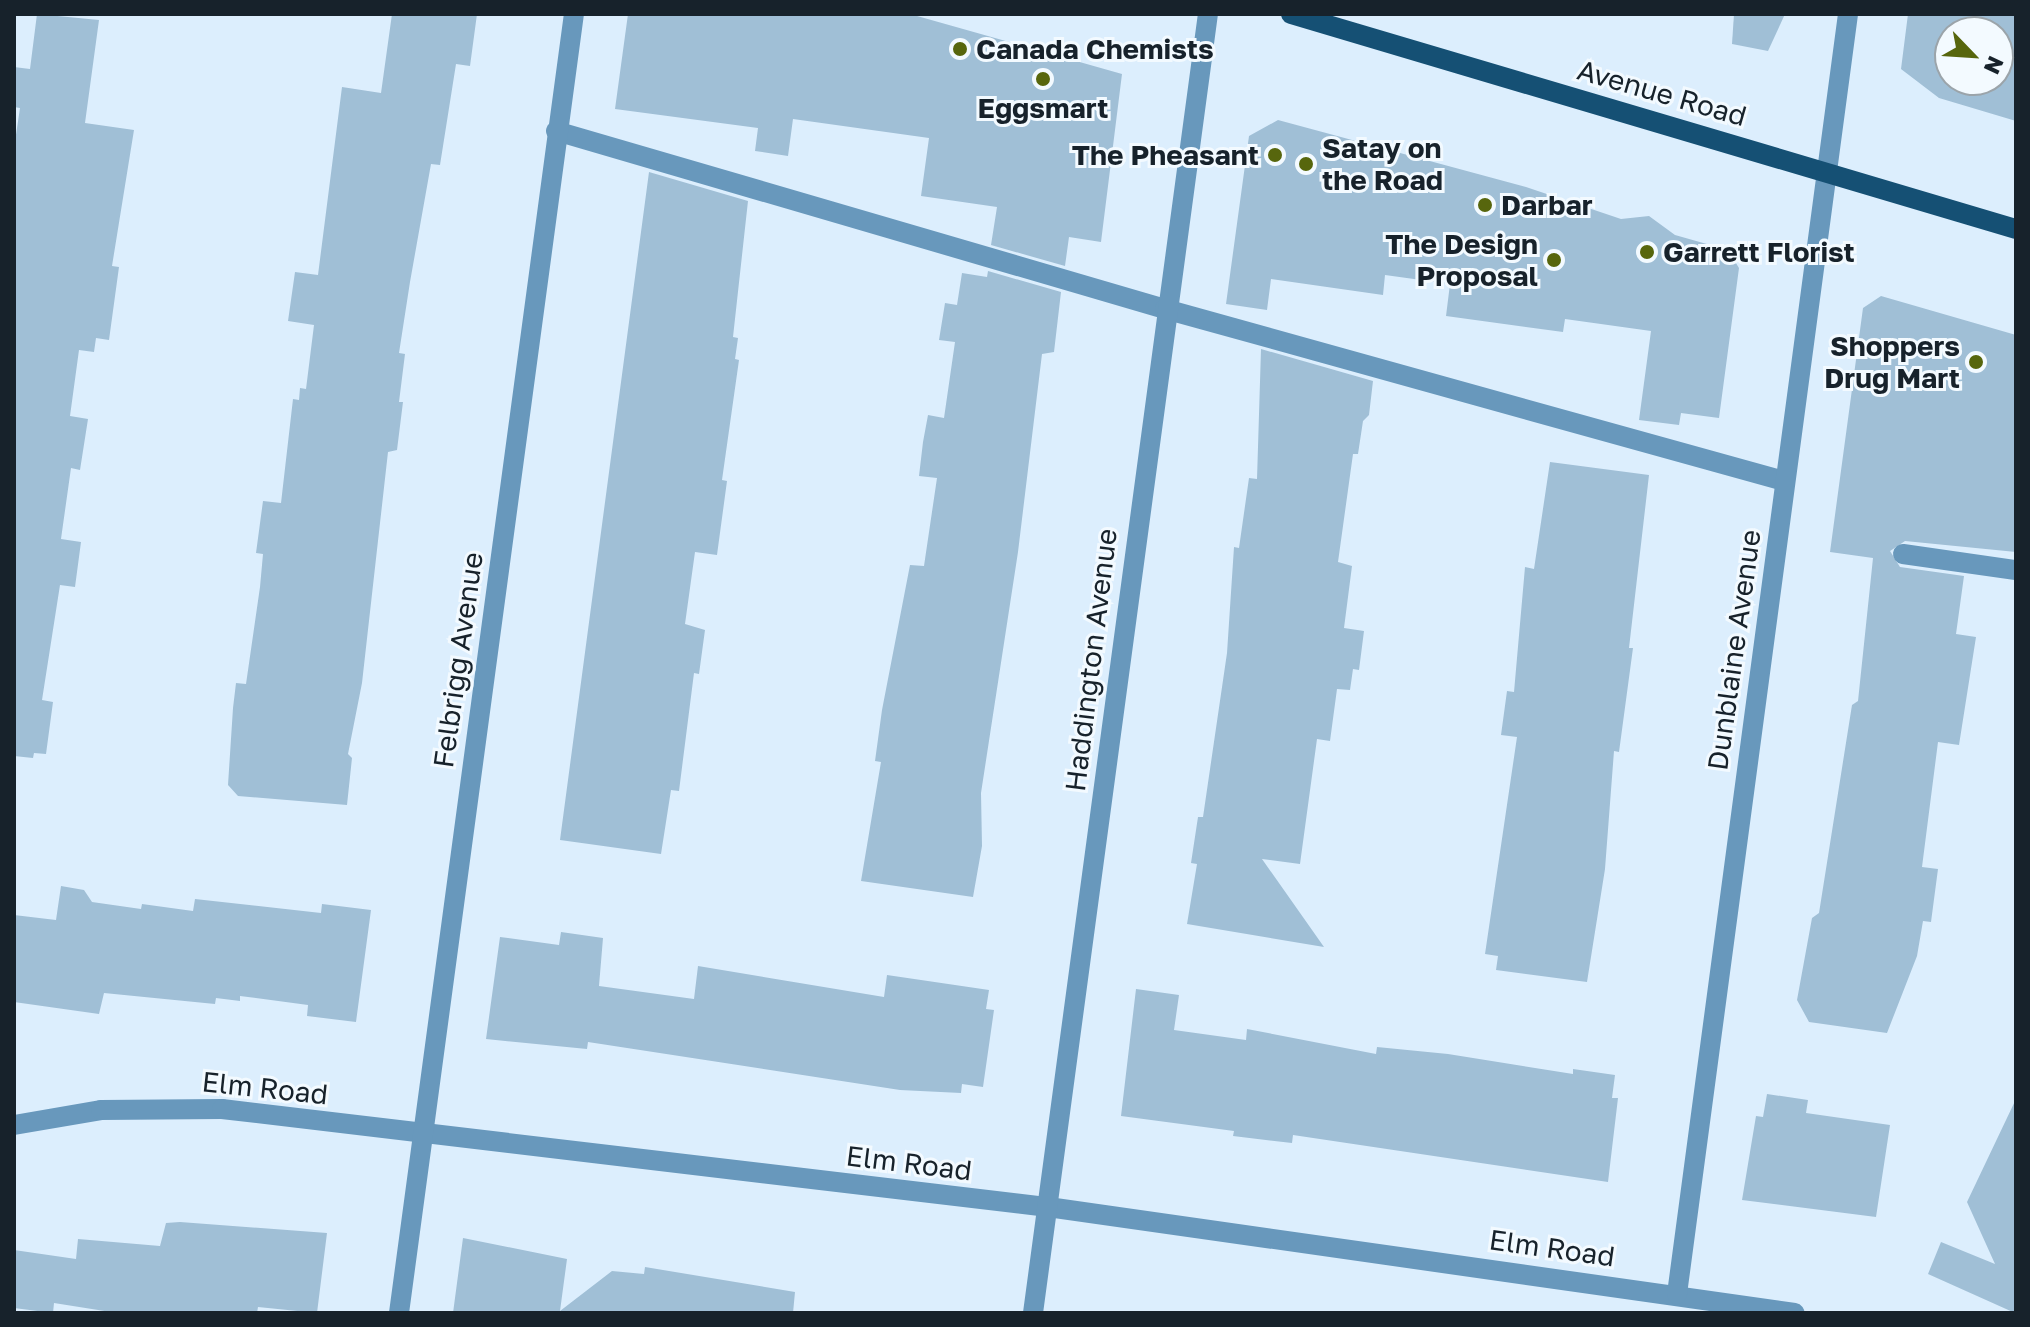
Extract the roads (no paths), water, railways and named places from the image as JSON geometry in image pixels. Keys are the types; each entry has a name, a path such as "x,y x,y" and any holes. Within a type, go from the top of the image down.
{"main road":[{"name":"Avenue Road","path":"1291,14 1825,169 2016,229"}],"street":[{"name":"Felbrigg Avenue","path":"399,1313 574,14"},
{"name":"Haddington Avenue","path":"1033,1313 1165,309 1208,14"},
{"name":"Dunblaine Avenue","path":"1677,1294 1848,14"},
{"path":"556,131 1165,309 1784,481"},
{"path":"1903,554 2016,570"},
{"name":"Elm Road","path":"14,1125 166,1106 1048,1207 1795,1313"}],"place":[{"name":"Canada Chemists","path":"960,49"},
{"name":"Eggsmart","path":"1043,79"},
{"name":"The Pheasant","path":"1275,155"},
{"name":"Satay on the Road","path":"1306,164"},
{"name":"Darbar","path":"1485,205"},
{"name":"Garrett Florist","path":"1647,252"},
{"name":"The Design Proposal","path":"1554,260"},
{"name":"Shoppers Drug Mart","path":"1976,362"}]}
